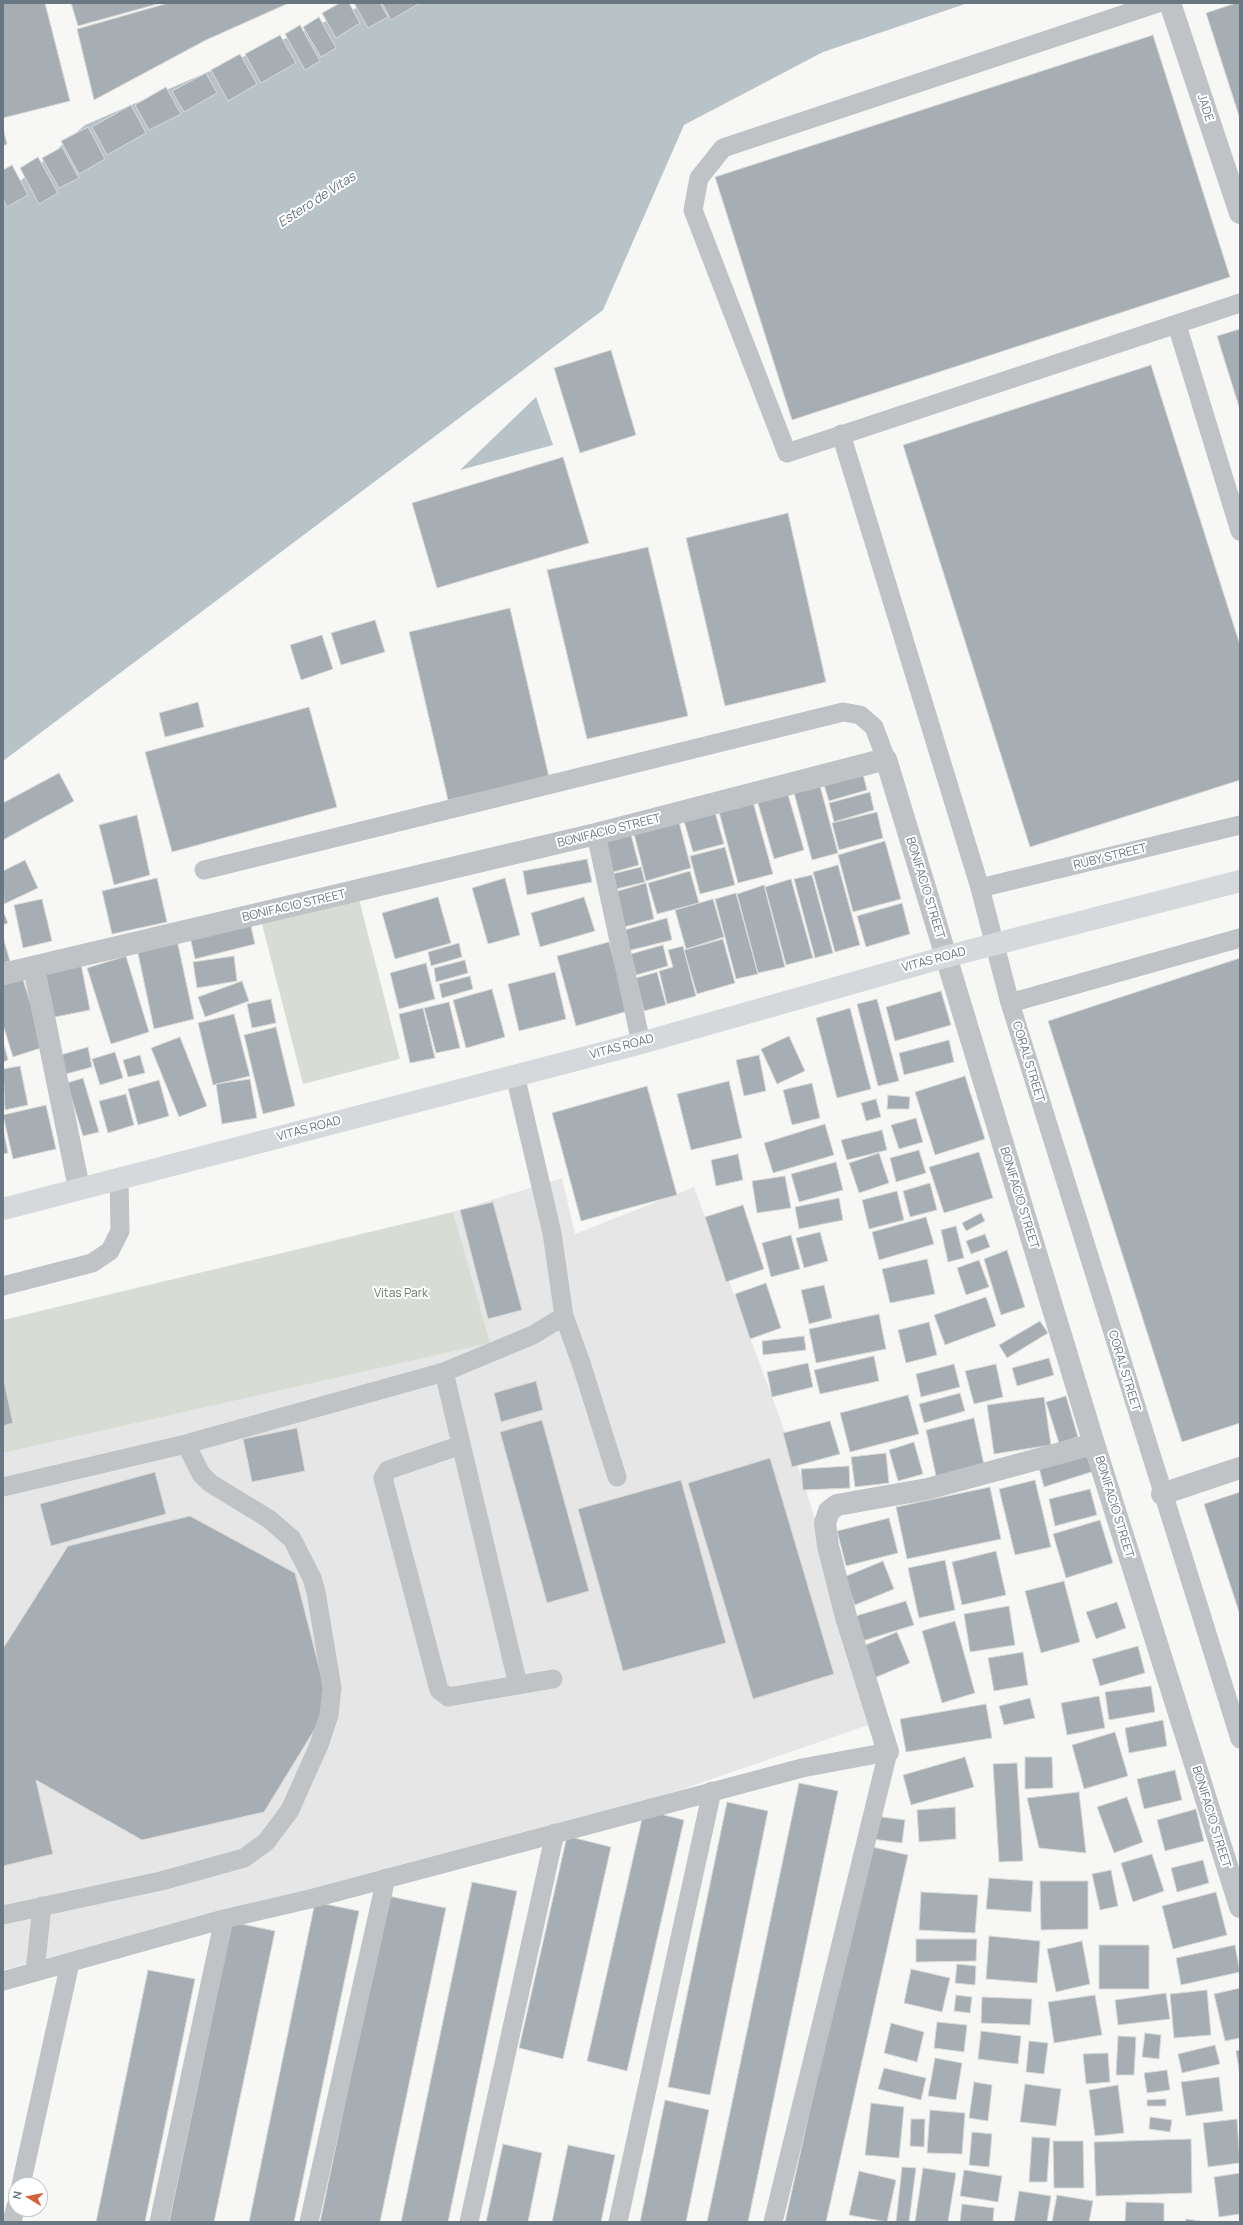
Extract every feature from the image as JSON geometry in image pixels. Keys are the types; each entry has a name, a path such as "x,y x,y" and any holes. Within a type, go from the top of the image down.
{"street":[{"name":"JADE","path":"1170,3 1240,213"},
{"name":"BONIFACIO STREET","path":"3,974 34,968 596,834 886,759 1094,1444 1240,1907"},
{"name":"VITAS ROAD","path":"3,1209 641,1043 945,957 1240,881"},
{"path":"34,968 79,1188"},
{"path":"888,1752 846,1616 828,1546 825,1523 829,1511 837,1505 928,1489 1094,1444"},
{"path":"1162,1494 1240,1468"}],"lane":[{"path":"1158,3 723,148 699,178 694,210 787,453 1240,303"},
{"path":"1177,325 1240,532"},
{"name":"CORAL STREET","path":"841,434 980,888 1010,1003 1162,1494 1240,1739"},
{"path":"204,870 843,712 860,715 874,727 886,759"},
{"name":"RUBY STREET","path":"980,888 1240,825"},
{"path":"596,834 641,1043"},
{"path":"1010,1003 1240,938"},
{"path":"515,1075 552,1233 564,1316 582,1363 618,1477"},
{"path":"3,1286 92,1263 110,1251 120,1232 119,1178"},
{"path":"3,1487 186,1444 444,1372 533,1335 564,1316"},
{"path":"444,1372 518,1685"},
{"path":"3,1915 161,1881 244,1858 266,1842 290,1810 319,1745 326,1723 332,1688 316,1592 312,1578 292,1539 269,1519 210,1483 200,1474 186,1444"},
{"path":"461,1445 388,1470 382,1478 439,1690 448,1696 553,1679"},
{"path":"3,1981 224,1919 386,1878 712,1791 802,1768 888,1752 774,2222"},
{"path":"618,2222 712,1791"},
{"path":"469,2222 555,1833"},
{"path":"309,2222 386,1878"},
{"path":"35,1972 42,1906"},
{"path":"159,2222 224,1919"},
{"path":"23,2177 70,1963"}],"shaded area":[{"path":"562,1178 575,1234 694,1187 801,1475 880,1721 651,1800 3,1970 3,1453 489,1343 453,1212"}],"green space":[{"path":"359,899 400,1059 303,1084 262,924"},
{"name":"Vitas Park","path":"453,1212 490,1343 3,1453 3,1320"}],"water":[{"name":"Estero de Vitas","path":"368,3 968,3 823,52 684,125 603,310 3,761 3,196 85,125"},
{"path":"536,397 553,445 460,470"}],"building":[{"path":"3,3 45,3 70,101 3,118"},
{"path":"71,3 161,3 78,26"},
{"path":"168,3 289,3 206,40 94,100 77,29"},
{"path":"340,3 349,3 360,23 336,38 322,13"},
{"path":"354,3 380,3 388,17 368,28"},
{"path":"382,3 420,3 391,20"},
{"path":"1240,3 1240,119 1206,13"},
{"path":"319,17 336,48 321,57 303,27"},
{"path":"300,25 320,61 305,70 285,34"},
{"path":"280,35 296,63 261,83 245,54"},
{"path":"1153,35 1230,277 792,420 715,177"},
{"path":"240,54 257,84 228,101 211,70"},
{"path":"206,73 217,93 184,112 172,91"},
{"path":"166,87 181,114 149,130 135,105"},
{"path":"131,105 146,133 107,155 92,127"},
{"path":"88,127 105,159 79,174 61,141"},
{"path":"3,128 7,144 3,146"},
{"path":"62,147 79,178 59,188 42,158"},
{"path":"38,157 58,193 39,204 20,168"},
{"path":"12,165 28,195 7,207 3,199 3,170"},
{"path":"1240,329 1240,410 1217,336"},
{"path":"611,350 636,435 580,453 554,368"},
{"path":"1151,365 1240,645 1240,780 1030,847 903,445"},
{"path":"563,457 589,543 437,588 412,503"},
{"path":"788,513 826,682 725,706 686,538"},
{"path":"648,547 688,716 587,739 547,570"},
{"path":"510,608 549,777 448,800 409,632"},
{"path":"375,620 385,652 341,665 331,633"},
{"path":"322,635 333,669 301,680 290,645"},
{"path":"198,702 204,727 165,737 159,713"},
{"path":"309,707 337,807 172,852 145,752"},
{"path":"862,770 867,790 829,801 823,782"},
{"path":"59,773 74,801 3,840 3,803"},
{"path":"819,782 838,853 812,860 793,789"},
{"path":"787,791 804,850 774,859 757,800"},
{"path":"870,792 874,810 834,822 829,803"},
{"path":"753,802 773,874 738,883 719,812"},
{"path":"715,812 724,844 693,852 684,821"},
{"path":"877,812 883,838 839,850 832,823"},
{"path":"137,815 150,875 114,885 99,825"},
{"path":"679,822 691,868 646,881 634,834"},
{"path":"630,831 639,865 610,873 602,839"},
{"path":"885,841 901,899 853,912 838,855"},
{"path":"725,847 735,885 700,894 690,856"},
{"path":"587,859 592,882 527,895 523,871"},
{"path":"25,860 38,888 4,904 3,871"},
{"path":"838,865 860,945 835,952 813,872"},
{"path":"641,867 645,882 612,890 608,875"},
{"path":"690,871 699,903 657,914 648,883"},
{"path":"812,875 833,953 815,958 794,879"},
{"path":"157,878 167,922 112,934 102,891"},
{"path":"505,878 520,935 488,944 472,888"},
{"path":"791,879 813,958 786,965 765,887"},
{"path":"646,883 654,919 620,928 611,893"},
{"path":"764,885 785,967 758,973 737,894"},
{"path":"736,893 758,974 736,979 715,899"},
{"path":"438,897 451,943 395,959 382,913"},
{"path":"584,897 595,931 540,947 531,913"},
{"path":"42,899 52,941 23,948 14,905"},
{"path":"713,899 724,937 686,949 675,910"},
{"path":"902,903 910,934 866,947 857,916"},
{"path":"3,911 8,923 3,925"},
{"path":"667,918 672,940 627,951 621,931"},
{"path":"250,922 255,944 195,959 190,937"},
{"path":"3,937 10,961 3,963"},
{"path":"723,939 735,983 697,994 684,950"},
{"path":"177,940 194,1019 154,1029 137,949"},
{"path":"609,942 628,1011 576,1026 557,956"},
{"path":"459,943 462,957 431,966 428,952"},
{"path":"663,945 668,966 636,975 631,954"},
{"path":"683,946 696,996 667,1004 659,971 673,967 668,950"},
{"path":"126,956 149,1032 111,1044 87,968"},
{"path":"234,956 237,981 197,988 193,962"},
{"path":"1240,958 1240,1423 1182,1442 1048,1021"},
{"path":"465,960 468,973 436,982 434,968"},
{"path":"426,963 435,999 399,1009 390,973"},
{"path":"81,964 90,1010 50,1018 41,973"},
{"path":"555,972 566,1019 519,1031 508,984"},
{"path":"657,972 666,1005 644,1011 636,978"},
{"path":"470,976 473,989 442,998 439,984"},
{"path":"23,979 44,1047 13,1057 3,1025 3,985"},
{"path":"242,981 249,1001 205,1017 198,997"},
{"path":"492,989 505,1037 466,1048 453,1000"},
{"path":"941,991 951,1025 895,1041 886,1007"},
{"path":"271,999 276,1023 252,1028 247,1004"},
{"path":"877,999 899,1081 878,1086 857,1004"},
{"path":"449,1002 460,1048 436,1053 424,1008"},
{"path":"423,1008 435,1058 410,1063 399,1014"},
{"path":"850,1008 871,1089 837,1098 816,1018"},
{"path":"234,1014 250,1076 213,1085 198,1023"},
{"path":"276,1027 295,1106 263,1114 244,1035"},
{"path":"789,1036 805,1071 777,1084 761,1049"},
{"path":"180,1037 207,1106 179,1117 151,1048"},
{"path":"949,1040 954,1062 904,1075 899,1053"},
{"path":"3,1041 8,1060 3,1062"},
{"path":"88,1047 92,1067 62,1075 57,1056"},
{"path":"115,1052 123,1078 100,1085 92,1059"},
{"path":"140,1055 145,1073 128,1077 123,1060"},
{"path":"759,1055 766,1091 744,1096 736,1060"},
{"path":"20,1066 28,1105 5,1110 3,1069"},
{"path":"965,1076 985,1139 935,1155 915,1092"},
{"path":"83,1078 99,1132 83,1136 67,1083"},
{"path":"250,1079 257,1118 222,1124 216,1084"},
{"path":"159,1080 169,1116 138,1125 128,1089"},
{"path":"729,1081 742,1138 691,1150 677,1094"},
{"path":"812,1083 820,1118 792,1125 783,1090"},
{"path":"647,1086 677,1195 581,1221 552,1113"},
{"path":"126,1094 134,1125 108,1133 99,1101"},
{"path":"888,1095 910,1097 909,1109 887,1109"},
{"path":"876,1099 881,1117 866,1121 861,1103"},
{"path":"46,1105 56,1149 13,1159 3,1115"},
{"path":"916,1118 923,1142 899,1149 891,1125"},
{"path":"825,1124 834,1155 773,1173 764,1143"},
{"path":"3,1128 8,1153 3,1154"},
{"path":"882,1130 887,1150 847,1160 841,1140"},
{"path":"919,1150 926,1173 896,1182 890,1158"},
{"path":"979,1152 993,1198 944,1213 929,1167"},
{"path":"879,1153 889,1183 859,1193 849,1163"},
{"path":"738,1154 743,1180 716,1186 711,1160"},
{"path":"836,1162 843,1190 799,1202 791,1174"},
{"path":"785,1176 791,1208 757,1213 752,1181"},
{"path":"930,1183 937,1210 910,1217 903,1191"},
{"path":"897,1191 904,1220 869,1229 862,1200"},
{"path":"839,1198 843,1220 799,1229 795,1207"},
{"path":"493,1202 522,1310 488,1319 460,1210"},
{"path":"743,1205 764,1269 726,1282 705,1217"},
{"path":"981,1213 985,1221 966,1231 962,1223"},
{"path":"926,1217 934,1244 879,1260 872,1232"},
{"path":"956,1226 964,1258 948,1262 941,1230"},
{"path":"820,1232 828,1261 804,1268 796,1238"},
{"path":"985,1234 990,1247 971,1254 966,1241"},
{"path":"791,1235 800,1269 771,1277 762,1243"},
{"path":"1007,1250 1025,1307 1001,1315 984,1259"},
{"path":"927,1259 935,1294 890,1303 882,1269"},
{"path":"979,1260 989,1287 966,1295 957,1268"},
{"path":"766,1283 781,1328 750,1339 735,1294"},
{"path":"824,1285 832,1318 809,1324 801,1290"},
{"path":"986,1297 996,1326 945,1345 934,1315"},
{"path":"879,1314 886,1349 816,1363 809,1329"},
{"path":"1040,1321 1048,1333 1007,1358 999,1345"},
{"path":"929,1322 937,1355 906,1363 898,1330"},
{"path":"804,1336 806,1350 763,1355 762,1341"},
{"path":"874,1356 879,1381 820,1394 814,1370"},
{"path":"1049,1358 1054,1375 1017,1386 1012,1368"},
{"path":"808,1363 813,1387 772,1397 767,1372"},
{"path":"954,1364 960,1387 921,1397 916,1374"},
{"path":"996,1364 1003,1397 974,1404 965,1371"},
{"path":"3,1376 13,1423 3,1426"},
{"path":"536,1381 543,1410 501,1422 494,1393"},
{"path":"960,1393 965,1411 924,1423 919,1404"},
{"path":"908,1395 919,1434 850,1452 840,1413"},
{"path":"1066,1396 1078,1437 1059,1443 1046,1402"},
{"path":"1044,1397 1051,1445 994,1454 987,1405"},
{"path":"974,1418 984,1465 936,1476 926,1430"},
{"path":"542,1420 589,1591 547,1603 500,1432"},
{"path":"830,1421 840,1454 792,1467 783,1433"},
{"path":"297,1428 305,1471 252,1482 243,1439"},
{"path":"914,1442 923,1474 898,1481 889,1450"},
{"path":"886,1453 889,1483 855,1487 851,1457"},
{"path":"1089,1453 1094,1471 1044,1487 1039,1468"},
{"path":"770,1458 834,1674 753,1699 688,1483"},
{"path":"849,1466 850,1488 803,1490 801,1469"},
{"path":"155,1472 166,1514 51,1546 40,1504"},
{"path":"681,1480 726,1643 623,1671 578,1509"},
{"path":"1035,1480 1051,1547 1015,1555 999,1489"},
{"path":"990,1487 1001,1539 907,1559 896,1507"},
{"path":"1090,1489 1097,1515 1055,1526 1049,1499"},
{"path":"1240,1492 1240,1615 1204,1504"},
{"path":"190,1516 295,1573 329,1706 264,1812 142,1840 36,1780 53,1854 3,1866 3,1642 4,1647 68,1546"},
{"path":"889,1518 898,1553 846,1566 837,1531"},
{"path":"1100,1520 1113,1563 1066,1578 1053,1534"},
{"path":"996,1551 1006,1595 962,1605 952,1562"},
{"path":"945,1560 955,1610 919,1618 908,1568"},
{"path":"883,1561 894,1589 855,1605 844,1577"},
{"path":"1064,1581 1080,1642 1041,1653 1025,1591"},
{"path":"906,1601 914,1625 856,1643 849,1618"},
{"path":"1117,1602 1126,1628 1096,1639 1086,1612"},
{"path":"1009,1606 1015,1645 970,1652 964,1614"},
{"path":"955,1621 975,1693 942,1703 922,1631"},
{"path":"897,1632 910,1663 874,1678 861,1647"},
{"path":"1138,1646 1145,1673 1100,1686 1092,1659"},
{"path":"1023,1652 1028,1685 994,1691 988,1658"},
{"path":"1151,1686 1155,1712 1109,1720 1105,1692"},
{"path":"1099,1696 1105,1728 1067,1735 1061,1703"},
{"path":"1030,1698 1035,1718 1004,1725 999,1706"},
{"path":"986,1704 992,1738 906,1752 900,1719"},
{"path":"1163,1720 1167,1746 1129,1753 1125,1728"},
{"path":"1115,1732 1128,1776 1084,1789 1072,1745"},
{"path":"965,1757 974,1787 911,1805 903,1775"},
{"path":"1025,1757 1052,1757 1053,1788 1025,1789"},
{"path":"1017,1763 1023,1861 999,1862 993,1764"},
{"path":"1175,1770 1182,1800 1144,1809 1137,1779"},
{"path":"799,1783 838,1791 748,2222 707,2222"},
{"path":"1079,1792 1086,1853 1039,1848 1027,1798"},
{"path":"1127,1797 1143,1842 1114,1853 1097,1807"},
{"path":"727,1802 768,1811 710,2095 668,2087"},
{"path":"955,1807 956,1839 919,1842 917,1810"},
{"path":"1196,1809 1204,1841 1165,1851 1157,1820"},
{"path":"644,1810 684,1820 627,2071 587,2061"},
{"path":"875,1816 905,1820 902,1843 872,1839"},
{"path":"567,1836 611,1847 563,2059 519,2048"},
{"path":"868,1846 908,1855 826,2222 785,2222"},
{"path":"1152,1854 1164,1891 1133,1902 1121,1863"},
{"path":"1203,1860 1209,1883 1177,1892 1171,1868"},
{"path":"1111,1870 1118,1906 1100,1910 1092,1874"},
{"path":"989,1878 1033,1881 1031,1912 986,1909"},
{"path":"1040,1881 1088,1881 1088,1929 1041,1930"},
{"path":"472,1882 517,1891 448,2222 401,2222"},
{"path":"921,1892 978,1895 975,1933 919,1930"},
{"path":"1216,1892 1227,1935 1173,1949 1162,1906"},
{"path":"388,1896 446,1908 380,2222 320,2222"},
{"path":"315,1902 359,1911 294,2222 249,2222"},
{"path":"232,1922 275,1931 214,2222 169,2222"},
{"path":"989,1936 1040,1941 1037,1983 986,1979"},
{"path":"916,1939 977,1939 976,1961 916,1962"},
{"path":"1082,1941 1090,1984 1056,1992 1047,1949"},
{"path":"1099,1945 1149,1945 1149,1989 1099,1989"},
{"path":"1235,1945 1240,1972 1181,1985 1176,1958"},
{"path":"957,1964 976,1966 975,1985 955,1983"},
{"path":"911,1969 950,1978 942,2012 904,2003"},
{"path":"148,1970 195,1979 145,2222 96,2222"},
{"path":"1240,1988 1240,2038 1225,2041 1214,1994"},
{"path":"1207,1990 1211,2035 1174,2038 1170,1994"},
{"path":"1166,1993 1170,2019 1118,2025 1115,2000"},
{"path":"956,1995 972,1997 970,2013 954,2011"},
{"path":"1095,1995 1102,2035 1054,2043 1048,2002"},
{"path":"982,1997 1032,1999 1030,2025 981,2023"},
{"path":"937,2022 967,2025 964,2052 934,2048"},
{"path":"891,2023 924,2032 917,2062 884,2053"},
{"path":"981,2031 1021,2036 1018,2064 978,2059"},
{"path":"1145,2033 1161,2035 1159,2059 1142,2057"},
{"path":"1118,2036 1136,2037 1134,2075 1116,2075"},
{"path":"1029,2041 1048,2043 1044,2074 1026,2072"},
{"path":"1215,2045 1220,2064 1182,2073 1178,2054"},
{"path":"1240,2050 1240,2075 1236,2051"},
{"path":"1108,2053 1110,2082 1086,2084 1083,2054"},
{"path":"935,2058 962,2063 956,2100 928,2096"},
{"path":"884,2068 926,2078 921,2100 878,2089"},
{"path":"1167,2070 1170,2090 1147,2093 1144,2073"},
{"path":"1219,2077 1223,2111 1186,2116 1181,2082"},
{"path":"974,2082 992,2085 988,2121 969,2118"},
{"path":"1025,2084 1061,2089 1056,2126 1020,2122"},
{"path":"1118,2085 1124,2133 1095,2136 1089,2090"},
{"path":"1166,2099 1166,2106 1147,2106 1147,2100"},
{"path":"665,2100 709,2110 686,2222 640,2222"},
{"path":"871,2103 904,2107 899,2158 865,2155"},
{"path":"930,2110 965,2113 962,2154 927,2153"},
{"path":"1150,2117 1172,2120 1170,2132 1149,2129"},
{"path":"911,2119 925,2119 924,2147 910,2146"},
{"path":"1237,2119 1240,2163 1208,2167 1203,2123"},
{"path":"972,2132 992,2134 989,2167 969,2165"},
{"path":"1032,2137 1050,2138 1047,2182 1029,2182"},
{"path":"1191,2139 1192,2193 1096,2196 1094,2142"},
{"path":"1053,2141 1083,2141 1084,2188 1054,2188"},
{"path":"503,2144 542,2153 528,2222 486,2222"},
{"path":"568,2145 615,2155 601,2222 552,2222"},
{"path":"902,2167 916,2168 909,2222 896,2222"},
{"path":"923,2168 956,2173 948,2222 915,2222"},
{"path":"964,2170 1002,2176 998,2202 960,2196"},
{"path":"859,2171 896,2180 887,2222 849,2215"},
{"path":"1240,2173 1240,2214 1219,2217 1214,2177"},
{"path":"1019,2191 1051,2196 1047,2222 1014,2222"},
{"path":"1057,2195 1093,2201 1089,2222 1052,2222"},
{"path":"1126,2202 1164,2203 1164,2222 1125,2222"},
{"path":"962,2204 994,2208 993,2222 960,2222"},
{"path":"1186,2219 1207,2222 1185,2222"}]}
